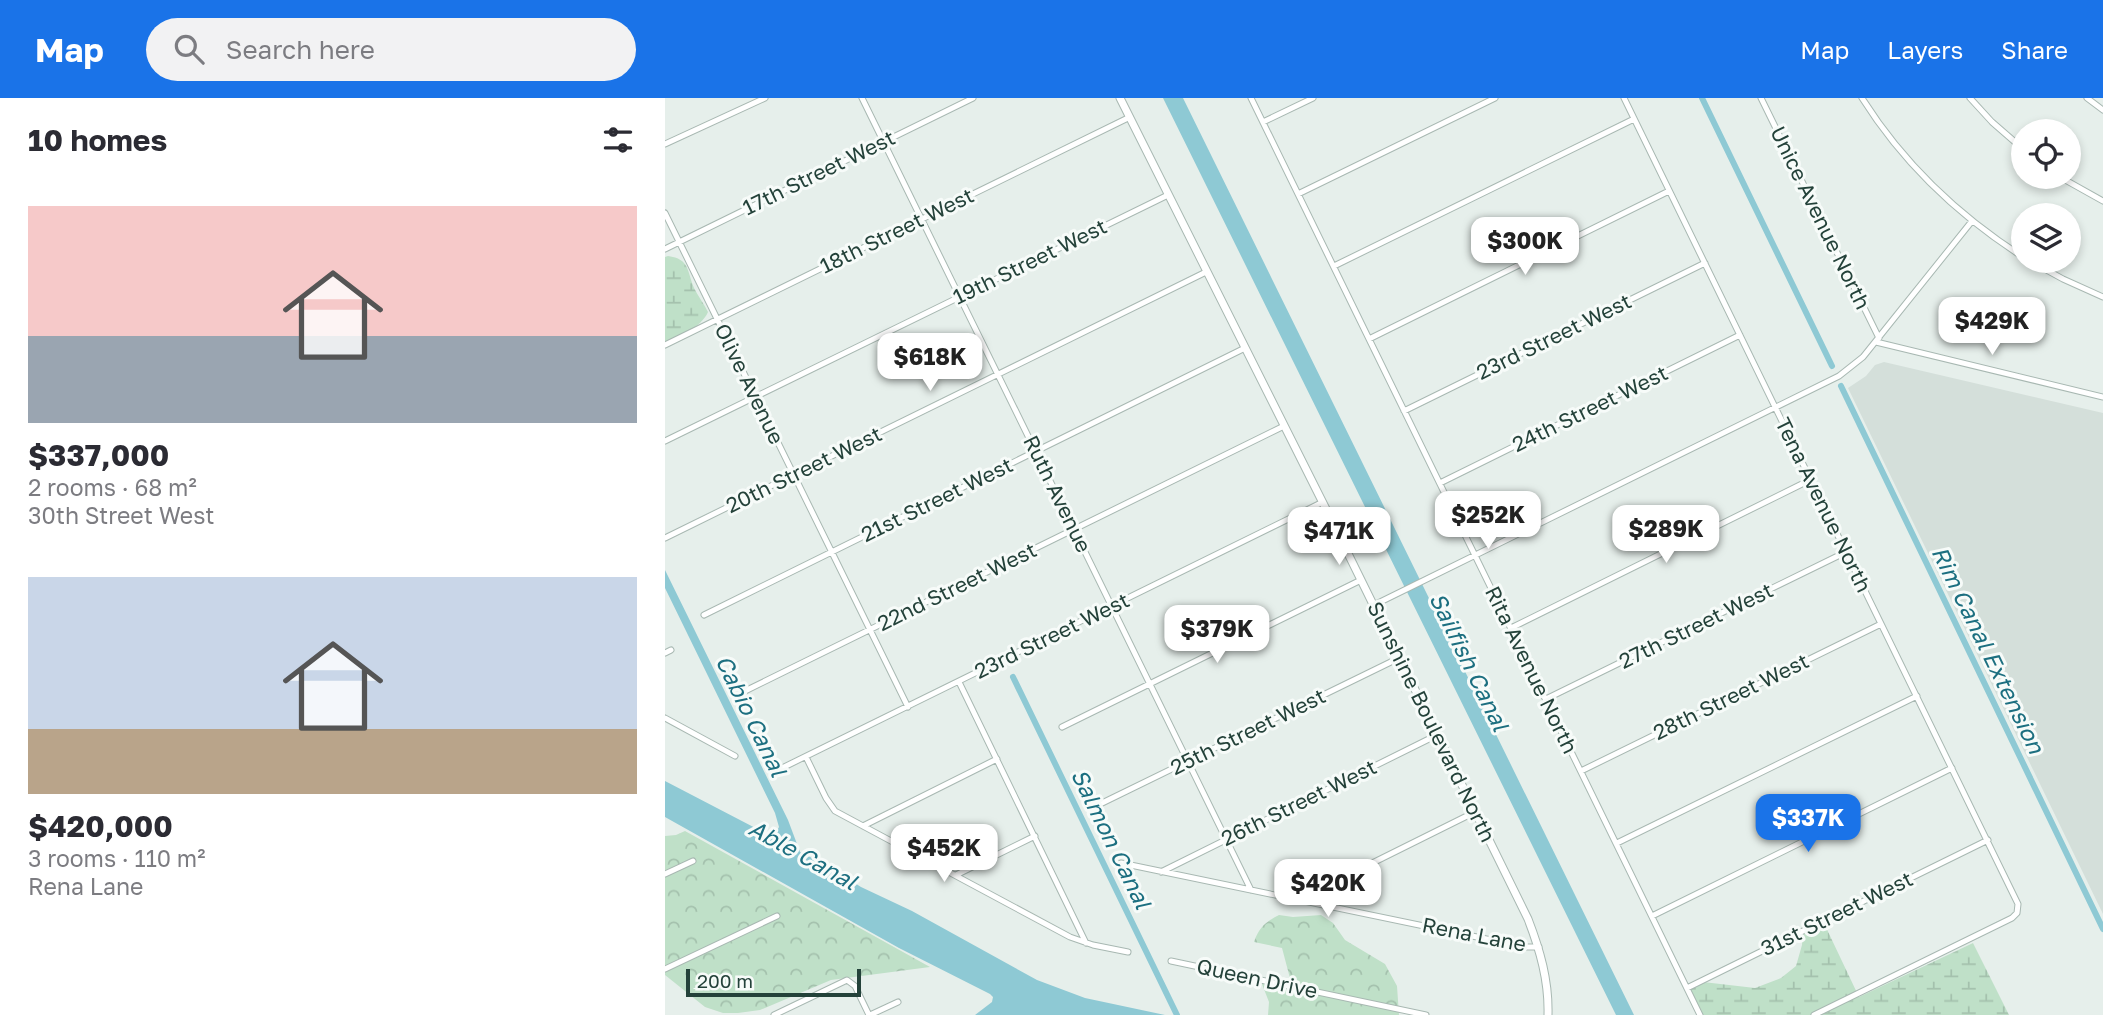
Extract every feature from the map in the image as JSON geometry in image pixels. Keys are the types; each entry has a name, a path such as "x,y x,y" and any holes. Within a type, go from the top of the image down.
{"street":[{"path":"665,144 765,98"},
{"name":"Ruth Avenue","path":"862,98 1251,890"},
{"name":"17th Street West","path":"665,249 973,98"},
{"name":"Sunshine Boulevard North","path":"1120,98 1528,919 1539,947 1547,987 1548,1015"},
{"name":"Rita Avenue North","path":"1251,98 1700,1015"},
{"path":"1263,122 1313,98"},
{"path":"1298,194 1495,98"},
{"name":"Tena Avenue North","path":"1624,98 2016,898 2017,913 2013,918 1814,1015"},
{"name":"Unice Avenue North","path":"1761,98 1877,340"},
{"path":"1862,98 1914,166 1972,221 2011,249"},
{"path":"1970,98 2011,139"},
{"path":"2087,98 2103,110"},
{"name":"18th Street West","path":"665,345 1130,117"},
{"path":"1334,266 1634,119"},
{"path":"2081,189 2103,201"},
{"path":"1369,339 1669,191"},
{"name":"19th Street West","path":"665,442 1168,195"},
{"name":"Olive Avenue","path":"665,213 908,707"},
{"path":"1374,605 1839,376 1857,363 1877,340 1972,221"},
{"name":"23rd Street West","path":"1404,411 1705,263"},
{"name":"20th Street West","path":"665,538 1206,272"},
{"path":"2052,273 2103,297"},
{"name":"24th Street West","path":"1440,483 1740,335"},
{"path":"1877,340 2103,397"},
{"name":"21st Street West","path":"704,615 1245,348"},
{"name":"22nd Street West","path":"743,692 1284,426"},
{"path":"1511,628 1811,480"},
{"name":"23rd Street West","path":"780,769 1323,502"},
{"name":"27th Street West","path":"1546,699 1846,552"},
{"path":"1062,727 1361,580"},
{"name":"28th Street West","path":"1581,771 1881,624"},
{"name":"25th Street West","path":"1096,806 1399,658"},
{"path":"959,682 1086,943"},
{"path":"1617,844 1917,696"},
{"path":"665,718 735,756"},
{"name":"26th Street West","path":"1161,872 1437,735"},
{"path":"806,757 829,805 835,811 1070,937 1128,952"},
{"path":"863,826 997,759"},
{"path":"1652,916 1952,768"},
{"path":"1305,901 1310,894 1475,812"},
{"path":"956,876 1035,836"},
{"name":"31st Street West","path":"1687,988 1988,840"},
{"path":"665,874 693,860"},
{"name":"Rena Lane","path":"1121,863 1525,947 1539,947"},
{"path":"665,969 777,916"},
{"name":"Queen Drive","path":"1171,961 1426,1015"},
{"path":"774,1015 847,980 855,986 869,1015 898,1002"}],"shaded area":[{"path":"1884,362 2103,413 2103,914 1848,388 1866,376 1875,365"}],"green space":[{"path":"665,257 684,263 708,312 695,327 665,342"},
{"path":"685,831 930,967 831,980 760,1010 723,1013 705,1007 665,975 665,836"},
{"path":"1279,915 1321,915 1333,923 1345,940 1385,964 1397,986 1399,1015 1268,1015 1269,1002 1260,979 1291,982 1282,948 1254,942 1263,926"},
{"path":"1822,919 1859,997 1973,943 2009,1015 1701,1015 1686,987 1703,982 1755,988 1781,978 1796,966 1803,928"}],"water":[{"path":"1163,98 1183,98 1634,1015 1616,1015"},
{"name":"Able Canal","path":"665,570 788,820 800,852 1037,980 1085,998 1165,1015 975,1015 992,1002 993,997 990,994 899,948 665,817 665,781 769,835 774,836 779,827 775,813 665,588"}],"waterway":[{"name":"Rim Canal Extension","path":"1702,98 1832,366"},
{"name":"Rim Canal Extension","path":"1841,386 2103,929"},
{"name":"Salmon Canal","path":"1013,677 1177,1015"}],"water label":[{"name":"Sailfish Canal","path":"1469,662"},
{"name":"Cabio Canal","path":"751,716"}]}
